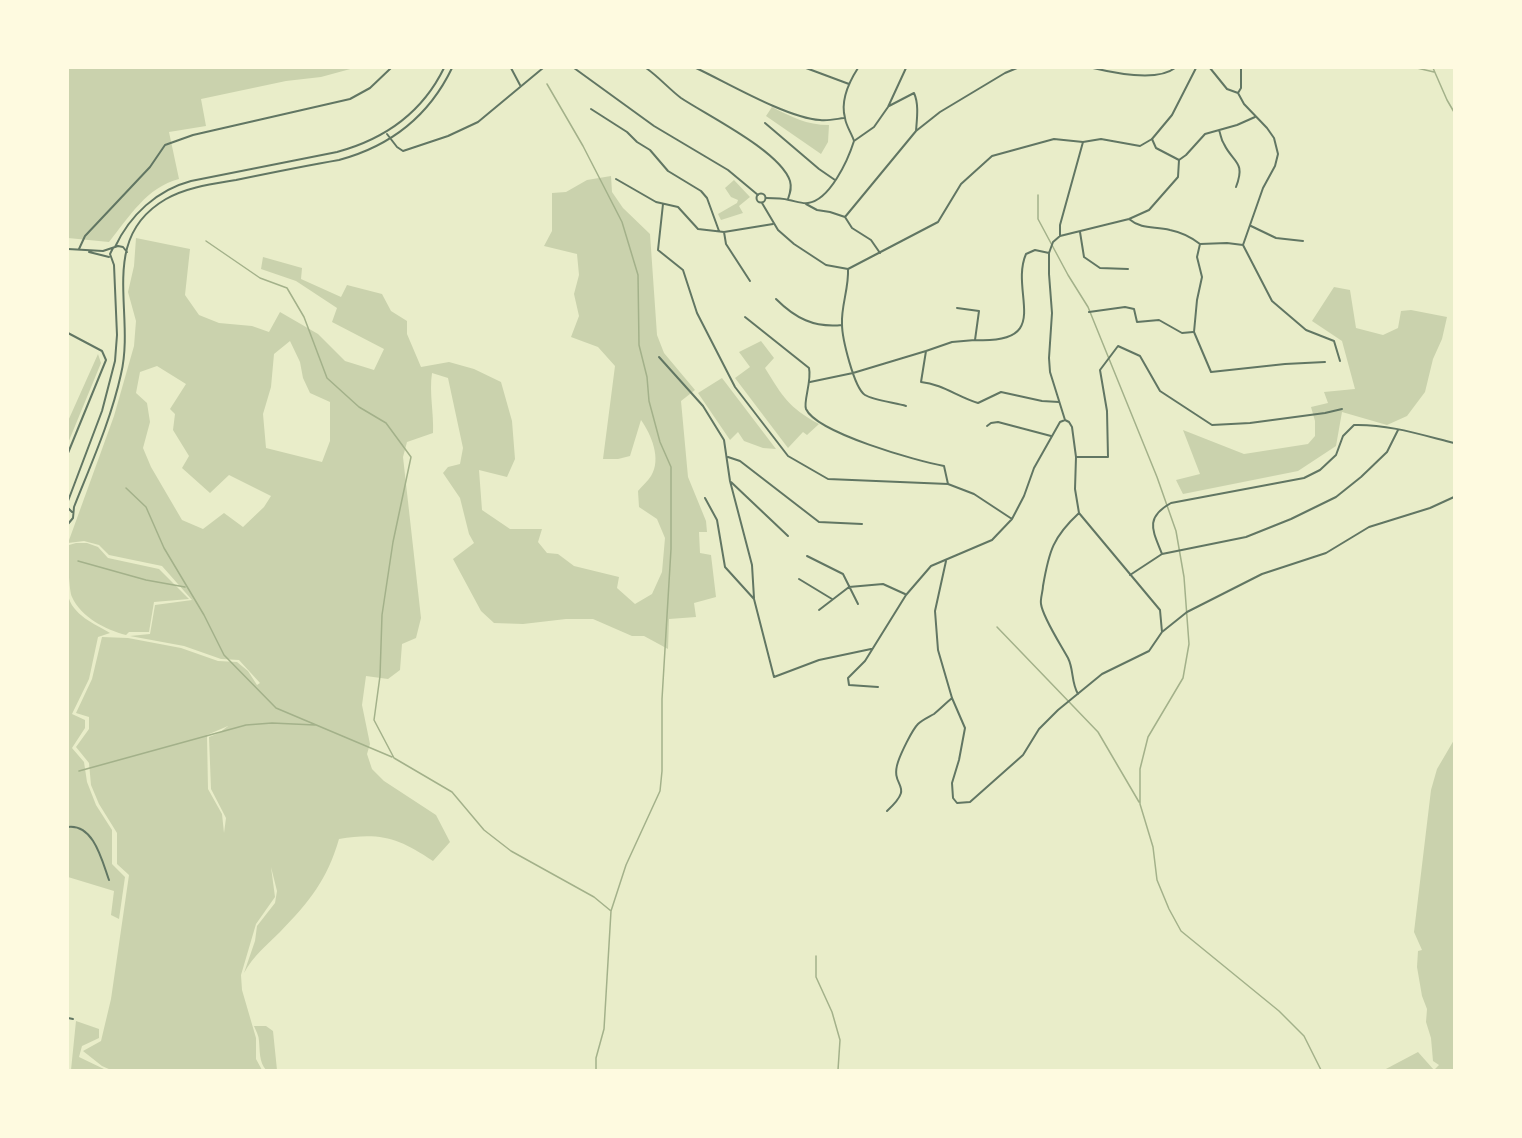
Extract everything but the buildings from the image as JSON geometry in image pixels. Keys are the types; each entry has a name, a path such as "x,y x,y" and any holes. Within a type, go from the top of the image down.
{"street":[{"path":"80,250 85,236 150,167 165,145 193,135 350,99 370,88 391,68"},
{"path":"68,501 102,411 116,361 117,322 114,265 110,254 128,226 147,204 177,185 191,181 337,152 364,144 387,133 417,108 444,68"},
{"path":"68,524 122,373 125,335 123,281 125,260 128,241 143,219 157,205 180,192 339,160 367,151 391,139 422,114 452,68"},
{"path":"511,68 520,85"},
{"path":"387,133 397,147 407,151 448,136 478,122 543,68"},
{"path":"574,68 654,126 728,170 758,195 762,194 766,198 788,199 845,217 852,228 871,240 880,253"},
{"path":"646,68 651,69 678,96 736,131 772,158 790,179 792,189 788,199"},
{"path":"696,68 804,118 822,121 844,118"},
{"path":"806,68 849,84"},
{"path":"854,141 844,118 844,100 849,84 858,68"},
{"path":"806,204 820,200 849,158 854,141 874,127 888,107 906,68"},
{"path":"845,217 916,131 940,112 1017,68"},
{"path":"1093,68 1144,75 1158,74 1175,68"},
{"path":"758,195 757,201 762,203 773,224 794,244 825,265 848,269 938,222 961,184 992,156 1054,139 1083,142 1101,140 1140,146 1152,140 1172,115 1196,68"},
{"path":"1210,68 1227,89 1238,93 1244,104 1267,128 1274,138 1278,153 1275,166 1263,188 1243,245"},
{"path":"1238,93 1241,87 1241,68"},
{"path":"888,107 914,93 916,96 916,131"},
{"path":"591,109 650,150 668,171 701,191 707,198 720,231"},
{"path":"1179,160 1204,134 1256,117"},
{"path":"765,123 835,180"},
{"path":"1219,130 1224,145 1238,161 1240,175 1236,187"},
{"path":"1152,140 1156,148 1179,160"},
{"path":"1060,236 1060,225 1083,142"},
{"path":"1162,632 1160,610 1079,513 1075,489 1076,457 1072,427 1065,420 1050,372 1052,313 1049,253 1053,242 1060,236 1129,219 1149,210 1178,177 1179,160"},
{"path":"616,179 656,202 678,207 698,229 724,232 773,224"},
{"path":"762,203 766,198"},
{"path":"663,204 658,250 682,270 697,313 735,387 788,456 828,479 948,484 974,494 1012,519"},
{"path":"1129,219 1137,225 1170,230 1192,238 1200,244 1243,245"},
{"path":"1251,226 1276,237 1303,242"},
{"path":"724,232 726,244 750,281"},
{"path":"1079,232 1084,257 1100,268 1128,269"},
{"path":"1200,244 1197,256 1202,277 1194,332 1211,372 1325,362"},
{"path":"1243,245 1272,301 1306,330 1334,341 1340,361"},
{"path":"68,249 103,251 123,247 127,254"},
{"path":"80,250 118,262 125,260"},
{"path":"810,382 853,373 952,342 1007,337 1020,327 1023,321 1024,259 1030,251 1042,250 1049,253"},
{"path":"848,269 842,325 853,373 864,395 906,406"},
{"path":"776,299 791,314 812,324 827,327 842,325"},
{"path":"1089,312 1125,307 1134,309 1137,322 1159,320 1182,333 1194,332"},
{"path":"957,308 979,311 975,340"},
{"path":"745,317 809,368 810,382 805,405 807,412 821,423 863,443 921,462 944,466 948,484"},
{"path":"68,333 102,351 106,360 68,453"},
{"path":"1076,457 1108,457 1107,411 1101,370 1118,346 1140,356 1161,392 1212,425 1250,423 1342,409"},
{"path":"926,351 921,382 948,390 961,398 978,402 1001,392 1042,401 1059,402"},
{"path":"659,357 703,406 724,440 730,481 752,565 754,599 774,677 819,660 871,649"},
{"path":"878,687 849,685 848,678 865,661 906,595 931,566 992,540 1012,519 1051,436 1060,422 1065,420"},
{"path":"987,426 998,422 1051,436"},
{"path":"1162,554 1154,533 1153,518 1160,509 1171,503 1304,478 1320,470 1336,455 1343,436 1354,425 1371,424 1455,443"},
{"path":"1131,575 1162,554 1246,537 1291,519 1336,497 1387,452 1398,430"},
{"path":"727,456 740,461 819,522 862,524"},
{"path":"730,481 788,536"},
{"path":"946,561 935,611 938,650 952,698 964,728 959,760 952,783 953,798 957,803 963,804 970,802 1023,755 1039,729 1078,694 1102,674 1149,651 1162,632 1187,612 1262,574 1326,554 1347,538 1369,527 1430,508 1455,497"},
{"path":"705,498 717,520 725,567 754,599"},
{"path":"68,508 73,515"},
{"path":"1078,694 1073,686 1070,661 1059,644 1041,604 1047,560 1054,542 1063,527 1079,513"},
{"path":"807,556 843,574 858,604"},
{"path":"799,579 832,599"},
{"path":"819,610 849,587 883,584 906,595"},
{"path":"887,811 898,801 902,793 902,787 896,780 896,770 899,759 917,725 952,698"},
{"path":"68,827 76,826 83,830 94,842 110,880"},
{"path":"68,1018 73,1018"}],"green space":[{"path":"68,68 354,68 321,77 286,81 201,99 206,126 169,132 179,179 157,189 139,204 109,242 68,238"},
{"path":"772,107 806,122 829,125 828,142 821,154 766,116"},
{"path":"611,176 612,192 623,208 650,234 657,335 664,353 695,390 681,401 688,477 706,521 707,532 699,532 700,553 711,555 716,597 694,603 696,617 669,619 668,649 644,636 632,636 593,619 566,619 523,624 494,623 481,611 453,559 474,543 469,534 460,498 443,473 448,467 460,464 463,448 448,378 432,373 433,433 407,442 403,457 421,618 416,638 402,644 400,670 388,679 366,676 362,705 370,744 367,754 372,769 384,781 436,815 450,842 433,861 410,847 389,839 366,836 339,839 329,866 309,900 256,956 244,973 255,941 257,926 275,903 277,891 271,867 275,897 256,924 241,975 242,990 256,1038 256,1059 262,1070 111,1070 102,1066 83,1051 101,1041 111,999 129,875 117,864 117,833 99,804 91,785 89,763 76,747 89,729 89,717 76,713 92,679 102,637 128,638 181,648 218,661 237,662 248,671 257,685 260,683 239,660 221,659 184,646 130,636 150,634 155,605 192,600 162,566 109,555 99,545 84,541 68,543 114,416 134,346 136,321 128,292 134,266 136,238 190,249 185,295 199,315 219,323 252,326 269,332 280,312 318,334 345,361 374,370 384,349 332,322 337,308 296,281 261,269 263,257 302,268 301,279 341,297 347,285 382,294 391,311 407,321 407,334 421,367 449,362 474,369 501,382 512,421 515,459 507,477 479,470 482,510 510,529 542,529 538,542 547,553 558,554 574,566 619,577 617,588 635,604 652,594 662,572 665,538 657,519 639,507 638,491 650,478 654,469 654,447 641,420 630,456 603,459 615,366 598,347 571,337 579,316 574,294 579,275 577,254 544,246 552,231 552,193 566,192 587,180","holes":["290,341 310,393 330,402 330,441 322,462 266,448 263,414 271,387 274,354","157,366 186,384 170,409 175,414 173,430 189,456 182,468 210,493 229,475 271,496 264,507 243,527 224,513 203,529 182,520 151,467 143,448 150,422 147,403 136,393 140,372","228,726 209,737 211,789 226,818 224,833 222,814 208,789 207,735"]},
{"path":"734,180 750,197 739,206 743,213 721,220 718,214 737,203 738,200 731,197 725,188"},
{"path":"1334,287 1350,290 1356,328 1383,335 1398,328 1401,311 1411,310 1447,317 1425,392 1407,416 1387,425 1342,412 1336,446 1298,471 1183,494 1176,480 1200,474 1183,430 1244,454 1308,444 1315,436 1315,421 1311,407 1328,403 1324,392 1355,389 1342,341 1312,321"},
{"path":"761,341 774,358 765,368 782,394 800,412 819,424 807,435 803,432 788,448 735,378 750,367 739,352"},
{"path":"98,354 101,363 68,443 68,421"},
{"path":"722,378 776,449 763,448 744,441 738,432 730,440 698,393"},
{"path":"87,543 98,547 108,558 159,569 189,599 154,602 149,632 129,632 126,635 110,630 81,611 72,597 68,549 69,545"},
{"path":"68,595 70,602 79,613 110,633 98,637 89,679 72,714 85,720 85,728 72,748 84,762 87,782 96,805 112,830 112,864 125,877 119,919 111,915 114,891 68,877"},
{"path":"1454,740 1454,1070 1434,1070 1439,1065 1433,1061 1431,1038 1426,1022 1427,1009 1422,996 1417,967 1418,951 1422,950 1414,932 1431,790 1437,769"},
{"path":"76,1021 99,1029 99,1038 82,1046 79,1057 106,1070 71,1070"},
{"path":"254,1026 266,1026 273,1031 277,1070 266,1070 262,1064"},
{"path":"1418,1052 1434,1070 1384,1070"}],"waterway":[{"path":"1417,68 1434,72"},
{"path":"1433,68 1454,112"},
{"path":"547,84 583,146 622,222 638,275 639,345 647,377 649,401 660,442 671,467 671,549 662,699 660,791 626,865 611,911 604,1029 596,1058 596,1070"},
{"path":"1038,195 1038,219 1088,307 1157,477 1176,531 1184,577 1189,644 1183,678 1148,737 1140,769 1140,804 1153,847 1157,880 1181,931 1279,1011 1304,1036 1321,1070"},
{"path":"206,241 260,278 287,288 304,317 327,378 359,407 386,423 411,457 393,542 382,615 380,676 374,720 394,758 452,792 484,830 511,851 594,897 611,911"},
{"path":"126,488 146,507 164,548 204,615 224,655 276,708 392,757"},
{"path":"78,561 146,580 185,587"},
{"path":"997,627 1098,732 1139,802"},
{"path":"79,771 246,725 272,723 315,725"},
{"path":"816,956 816,977 832,1012 840,1040 838,1070"}]}
